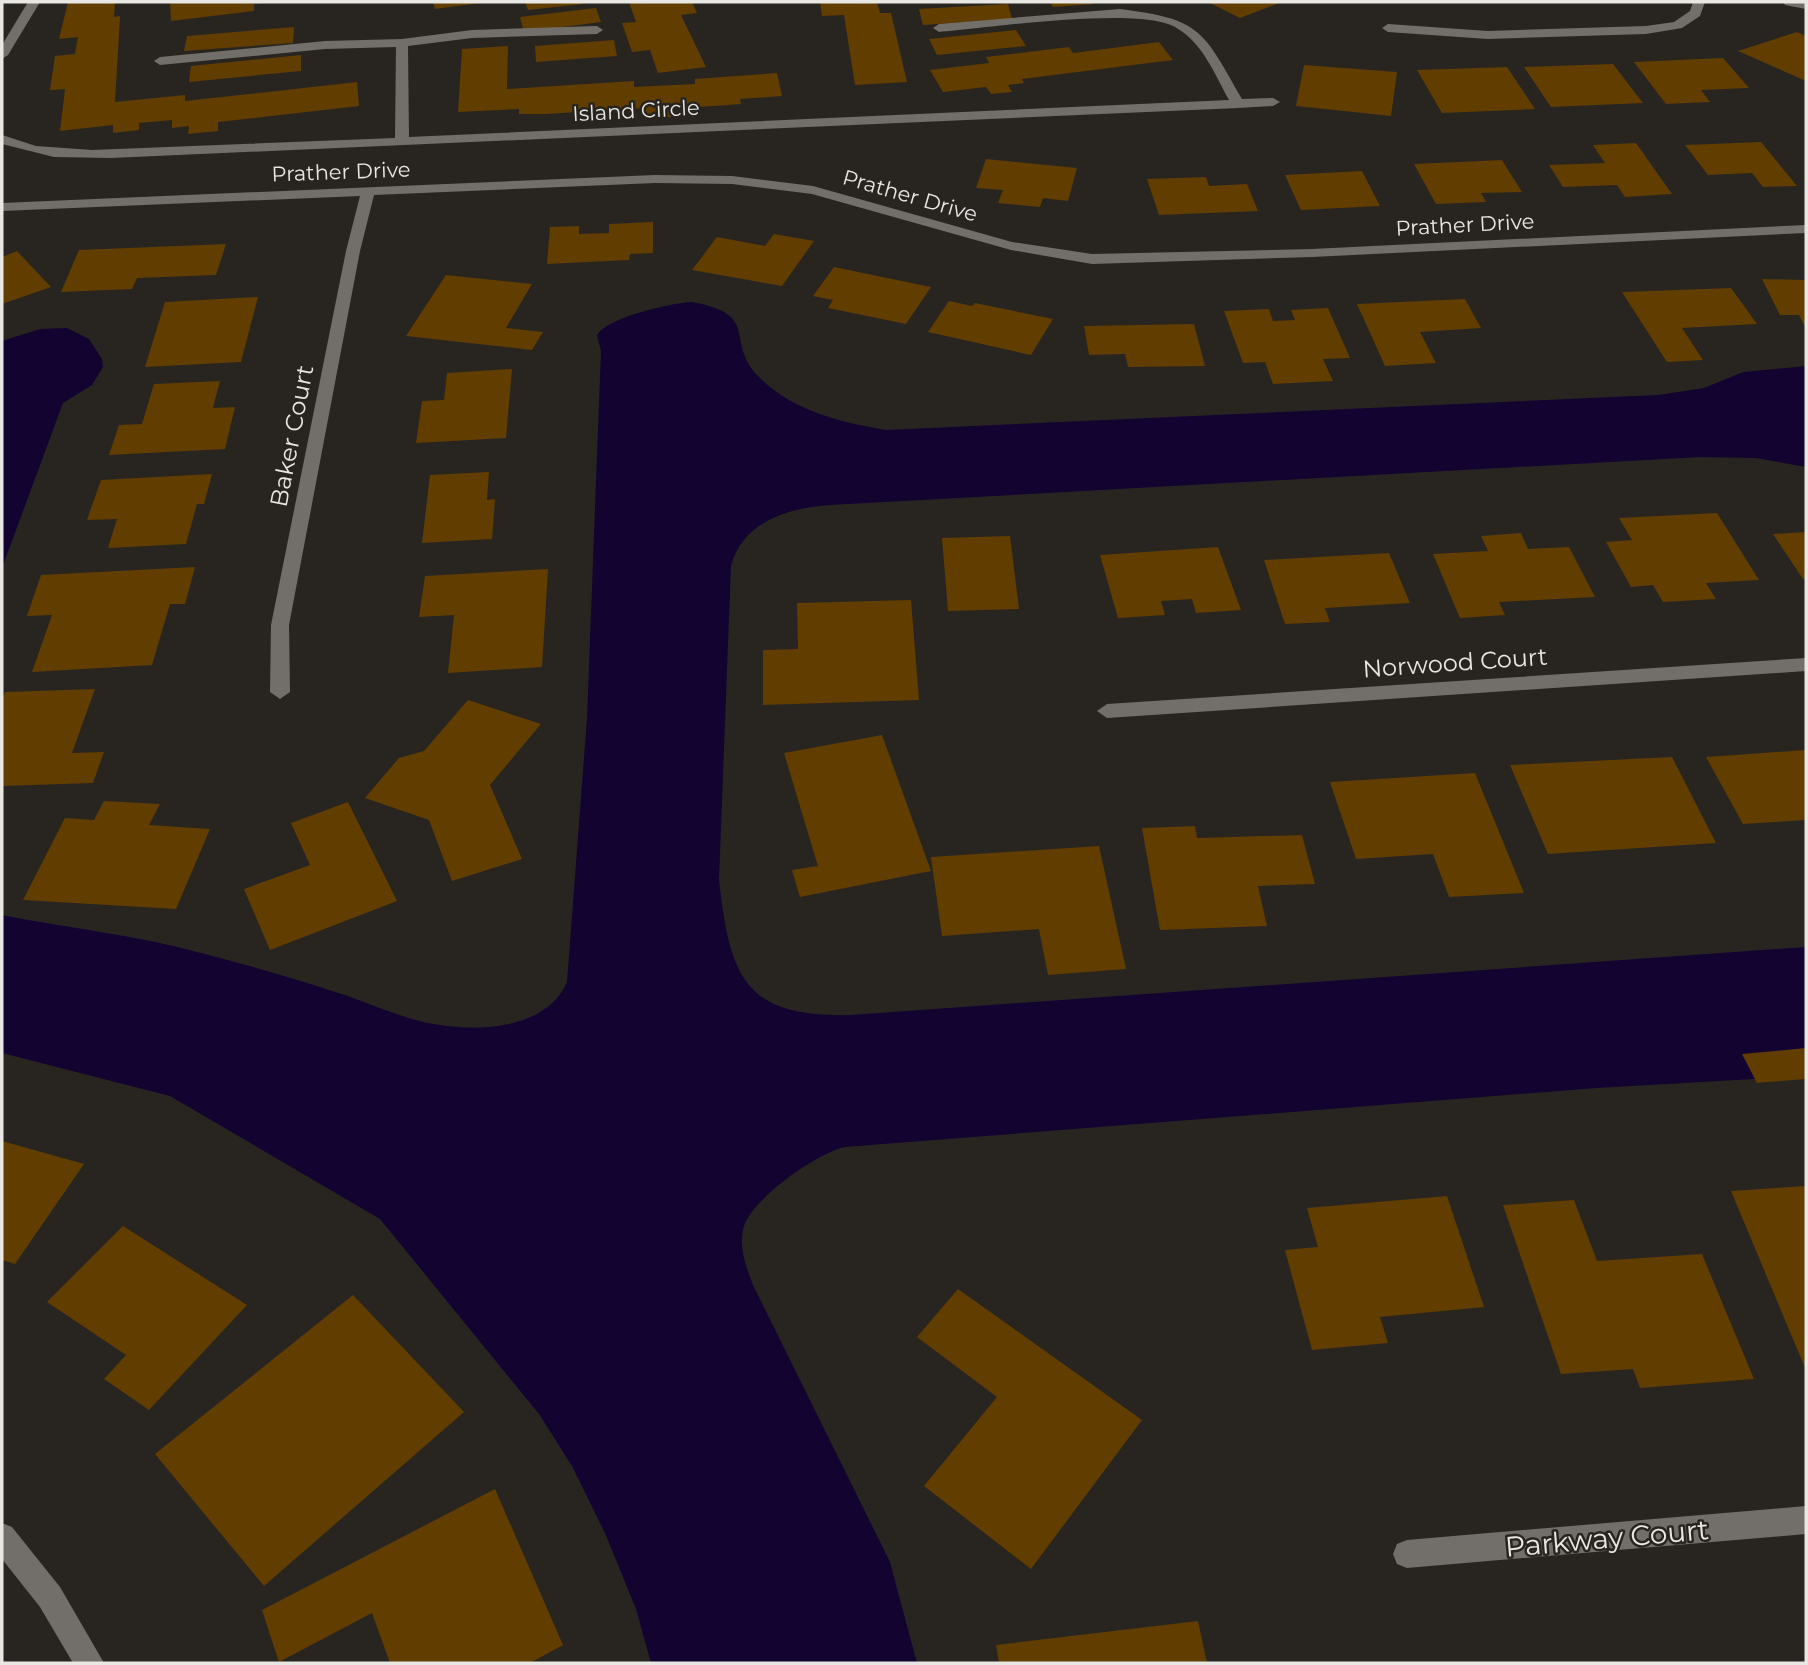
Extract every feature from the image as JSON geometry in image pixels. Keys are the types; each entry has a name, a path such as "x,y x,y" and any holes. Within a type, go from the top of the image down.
{"street":[{"path":"2,55 34,2"},
{"path":"1388,28 1488,35 1646,30 1678,25 1696,13 1699,2"},
{"path":"1789,2 1806,5"},
{"path":"939,29 1120,13 1163,18 1180,25 1205,45 1238,104"},
{"path":"160,61 325,45 402,43 472,34 597,30"},
{"path":"402,43 402,142"},
{"name":"Island Circle","path":"2,139 35,149 106,154 1273,102"},
{"name":"Prather Drive","path":"2,207 655,179 757,182 813,190 1011,246 1092,259 1312,253 1806,229"},
{"name":"Baker Court","path":"281,692 280,625 353,251 368,192"},
{"name":"Norwood Court","path":"1107,711 1806,664"},
{"name":"Parkway Court","path":"1407,1554 1806,1520"},
{"path":"2,1537 50,1597 89,1663"}],"shaded area":[{"path":"692,302 714,307 735,322 748,363 771,388 786,398 834,419 886,430 1658,395 1704,388 1743,372 1806,366 1806,467 1756,458 1700,457 830,505 799,509 770,520 746,538 737,551 731,566 719,880 723,914 737,966 749,985 765,999 787,1009 815,1014 851,1015 1806,947 1806,1076 1597,1088 845,1147 819,1158 787,1178 760,1203 744,1226 742,1249 745,1264 890,1562 917,1663 651,1663 636,1609 605,1533 572,1466 539,1414 380,1219 170,1096 2,1053 2,915 127,936 233,961 408,1018 439,1025 503,1025 523,1020 556,999 567,982 587,718 601,351 597,335 603,328 626,317 656,308"},
{"path":"67,328 89,339 102,359 103,367 92,385 63,403 2,568 2,341 40,329"}],"building":[{"path":"68,2 115,2 114,17 120,16 115,102 185,95 185,101 357,82 359,106 218,122 218,131 188,134 189,126 172,128 172,120 139,123 139,130 113,133 113,125 60,131 65,89 50,90 55,56 75,54 78,37 59,39"},
{"path":"170,2 262,3 254,4 254,11 171,21"},
{"path":"433,2 480,2 480,3 435,9"},
{"path":"525,2 583,2 583,4 528,10"},
{"path":"629,2 692,2 697,13 681,15 706,67 658,73 650,50 632,52 622,23 636,22"},
{"path":"820,2 877,2 880,13 891,13 907,82 855,85 844,15 822,16"},
{"path":"1050,2 1093,2 1094,4 1053,7"},
{"path":"1208,2 1282,2 1240,18"},
{"path":"1008,4 1012,19 923,25 919,9"},
{"path":"596,8 601,22 524,32 520,17"},
{"path":"294,27 293,43 184,51 187,36"},
{"path":"1016,30 1026,46 937,55 929,39"},
{"path":"1797,32 1806,36 1806,81 1738,51"},
{"path":"614,40 617,56 536,62 535,46"},
{"path":"1159,42 1173,60 1022,79 1024,83 1008,85 1012,92 991,94 986,87 943,92 930,70 989,63 986,57 1069,47 1073,53"},
{"path":"508,46 507,89 634,81 634,87 695,84 695,79 777,73 782,96 740,99 741,104 671,109 672,117 645,119 644,108 545,114 519,114 519,109 458,112 462,49"},
{"path":"301,55 301,71 189,82 191,66"},
{"path":"1723,58 1749,88 1701,90 1710,102 1666,104 1634,62"},
{"path":"1613,64 1643,103 1551,107 1524,67"},
{"path":"1304,65 1397,72 1391,116 1296,106"},
{"path":"1507,67 1535,109 1442,113 1417,70"},
{"path":"1761,142 1797,186 1763,187 1752,173 1708,175 1685,145"},
{"path":"1636,143 1672,194 1625,197 1617,185 1563,187 1549,165 1605,163 1593,145"},
{"path":"986,159 1077,168 1068,201 1043,198 1040,207 998,203 1003,190 976,188"},
{"path":"1502,160 1522,192 1481,193 1486,202 1436,204 1414,164"},
{"path":"1362,171 1380,206 1301,210 1285,175"},
{"path":"1206,177 1209,186 1247,184 1258,211 1159,215 1147,179"},
{"path":"653,222 653,253 630,254 629,260 547,264 550,227 579,226 579,234 609,233 609,224"},
{"path":"774,234 814,241 782,286 692,270 717,237 765,246"},
{"path":"226,244 216,275 137,278 132,289 61,292 79,250"},
{"path":"17,251 51,287 2,304 2,257"},
{"path":"834,267 931,287 906,324 828,308 833,300 813,296"},
{"path":"446,275 532,284 506,328 543,332 532,350 406,336"},
{"path":"1762,279 1806,280 1806,329 1799,315 1780,315"},
{"path":"1731,288 1757,324 1682,328 1703,360 1667,362 1622,292"},
{"path":"258,297 241,362 145,367 165,302"},
{"path":"1465,299 1481,328 1420,332 1436,363 1385,366 1357,304"},
{"path":"949,301 972,306 975,303 1053,319 1031,355 928,332"},
{"path":"1328,308 1350,358 1323,359 1333,381 1273,384 1265,362 1243,363 1224,311 1269,309 1273,321 1295,320 1291,310"},
{"path":"1194,324 1205,366 1128,367 1125,354 1089,355 1084,326"},
{"path":"512,369 506,438 416,443 422,401 444,400 447,373"},
{"path":"220,381 213,408 235,407 225,449 109,455 119,425 142,424 154,384"},
{"path":"489,472 487,500 495,499 492,539 422,543 430,475"},
{"path":"212,474 204,504 197,504 186,544 108,548 117,519 87,520 101,480"},
{"path":"1717,513 1759,580 1706,583 1716,599 1663,602 1653,585 1631,587 1606,542 1632,540 1619,518"},
{"path":"1806,532 1806,579 1803,579 1773,534"},
{"path":"1521,533 1528,549 1569,547 1595,597 1499,602 1505,615 1460,618 1433,554 1488,551 1481,536"},
{"path":"1010,536 1019,609 948,611 942,538"},
{"path":"1218,547 1241,610 1196,613 1192,599 1161,601 1165,615 1118,618 1100,555"},
{"path":"1389,553 1410,603 1325,608 1330,622 1285,624 1264,560"},
{"path":"195,567 185,604 170,604 152,665 32,672 52,615 27,616 41,575"},
{"path":"548,569 542,667 448,673 454,615 419,617 425,576"},
{"path":"911,600 919,700 763,705 763,650 798,649 797,603"},
{"path":"95,689 72,753 104,752 93,783 2,786 2,700 5,692"},
{"path":"468,700 541,724 490,785 522,859 452,881 429,820 365,798 399,758 424,751"},
{"path":"882,735 931,871 800,897 792,870 818,866 784,753"},
{"path":"1806,750 1806,820 1743,824 1706,757"},
{"path":"1672,757 1716,843 1548,854 1510,765"},
{"path":"1475,773 1524,893 1449,897 1433,854 1356,859 1330,782"},
{"path":"104,801 160,804 149,825 210,829 176,909 23,900 65,818 94,820"},
{"path":"348,802 397,901 270,950 244,889 310,865 291,823"},
{"path":"1195,826 1197,838 1302,835 1315,884 1258,886 1267,926 1160,930 1142,828"},
{"path":"1099,846 1126,969 1048,975 1039,929 942,936 931,857"},
{"path":"1806,1048 1806,1079 1757,1083 1742,1054"},
{"path":"2,1141 84,1164 15,1264 2,1260"},
{"path":"1806,1186 1806,1370 1731,1191"},
{"path":"1447,1196 1484,1307 1380,1317 1388,1343 1312,1350 1285,1250 1318,1247 1307,1208"},
{"path":"1574,1200 1597,1261 1702,1254 1754,1379 1640,1388 1633,1369 1561,1374 1503,1205"},
{"path":"123,1226 247,1305 149,1410 104,1379 126,1355 47,1302"},
{"path":"958,1289 1142,1420 1031,1569 924,1486 997,1397 917,1337"},
{"path":"353,1295 464,1412 264,1586 155,1454"},
{"path":"495,1489 563,1645 530,1663 390,1663 372,1613 279,1662 262,1610"},
{"path":"1198,1621 1207,1663 999,1663 996,1645"}]}
